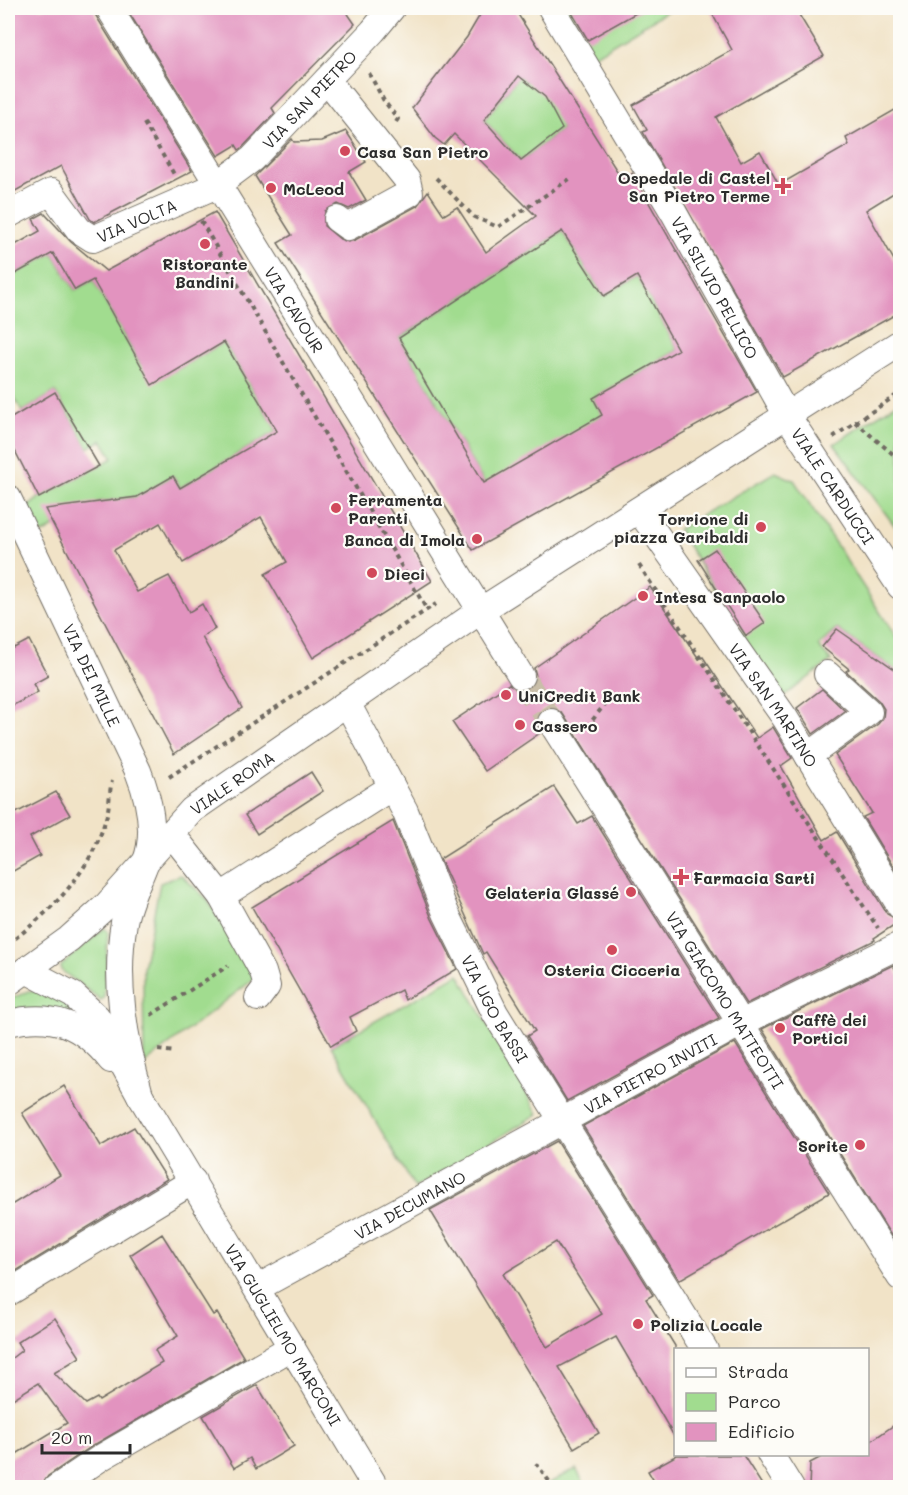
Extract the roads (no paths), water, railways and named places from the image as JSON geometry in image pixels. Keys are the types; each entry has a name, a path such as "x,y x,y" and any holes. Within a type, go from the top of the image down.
{"street":[{"name":"VIA CAVOUR","path":"109,8 480,611"},
{"name":"VIA SAN PIETRO","path":"217,185 252,159 392,8"},
{"name":"VIA SILVIO PELLICO","path":"551,8 674,213 786,414"},
{"path":"327,80 407,180 410,193 348,227 337,219"},
{"name":"VIA VOLTA","path":"8,215 51,192 79,230 93,239 217,185"},
{"name":"VIALE ROMA","path":"17,976 69,939 106,906 192,810 480,611 900,343"},
{"name":"VIALE CARDUCCI","path":"786,414 900,586"},
{"name":"VIA DEI MILLE","path":"8,498 136,766 149,801 151,827 147,858"},
{"name":"VIA SAN MARTINO","path":"639,510 785,718 900,906"},
{"path":"480,611 521,676"},
{"path":"808,756 869,712 827,674"},
{"name":"VIA UGO BASSI","path":"347,703 405,811 446,913 495,1013 704,1348"},
{"name":"VIA GIACOMO MATTEOTTI","path":"551,722 900,1277"},
{"path":"221,896 392,787"},
{"path":"171,833 221,896 263,972 267,986 258,998"},
{"name":"VIA GUGLIELMO MARCONI","path":"140,1095 126,1042 121,1005 121,948 124,920 147,858"},
{"name":"VIA PIETRO INVITI","path":"561,1120 741,1023 896,947"},
{"name":"VIA GUGLIELMO MARCONI","path":"17,976 73,995 98,1017 140,1095 376,1488"},
{"name":"VIA GUGLIELMO MARCONI","path":"8,1023 31,1017 48,1018 81,1030 99,1045 140,1095"},
{"name":"VIA DECUMANO","path":"257,1288 561,1120"},
{"path":"8,1293 192,1181"},
{"path":"56,1488 129,1442 292,1347"},
{"path":"771,1456 788,1483"}],"tunnel":[{"path":"521,676 551,722"}],"place":[{"name":"Casa San Pietro","path":"345,151"},
{"name":"Ospedale di Castel San Pietro Terme","path":"783,186"},
{"name":"McLeod","path":"271,188"},
{"name":"Ristorante Bandini","path":"205,244"},
{"name":"Ferramenta Parenti","path":"336,508"},
{"name":"Torrione di piazza Garibaldi","path":"761,527"},
{"name":"Banca di Imola","path":"477,539"},
{"name":"Dieci","path":"372,573"},
{"name":"Intesa Sanpaolo","path":"643,596"},
{"name":"UniCredit Bank","path":"506,695"},
{"name":"Cassero","path":"520,725"},
{"name":"Farmacia Sarti","path":"681,877"},
{"name":"Gelateria Glassé","path":"631,892"},
{"name":"Osteria Cicceria","path":"612,950"},
{"name":"Caffè dei Portici","path":"780,1028"},
{"name":"Sorite","path":"860,1145"},
{"name":"Polizia Locale","path":"638,1324"}]}
